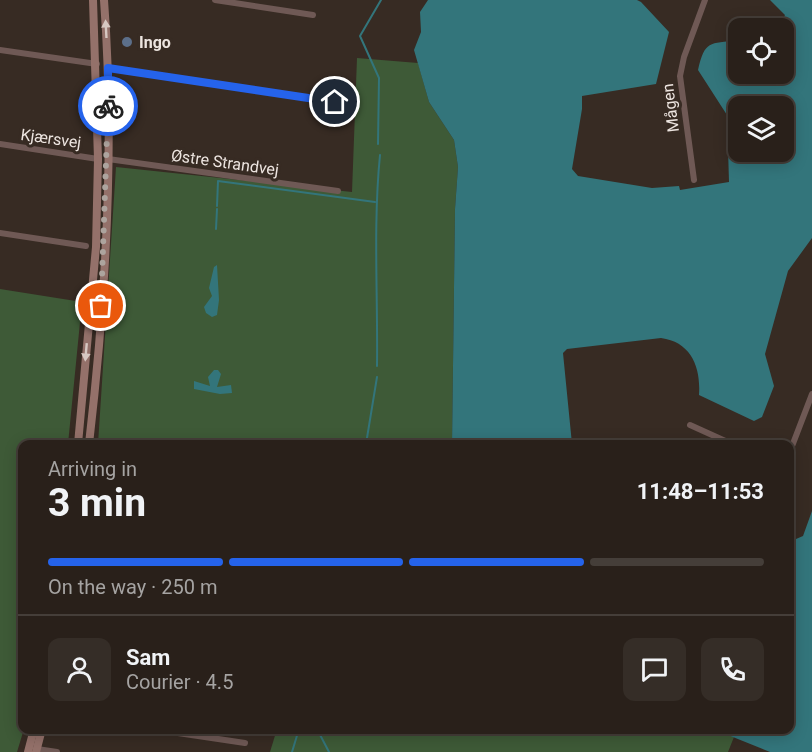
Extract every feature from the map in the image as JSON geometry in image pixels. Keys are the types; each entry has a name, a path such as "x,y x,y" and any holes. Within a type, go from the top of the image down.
{"main road":[{"path":"89,440 100,328 103,159 93,0"},
{"path":"78,440 103,159 108,68 104,0"},
{"path":"28,752 33,734"},
{"path":"37,750 41,734"}],"street":[{"path":"215,0 313,15"},
{"name":"Mågen","path":"694,180 680,76 684,57 705,0"},
{"path":"0,50 97,64"},
{"path":"108,68 335,102"},
{"name":"Kjærsvej","path":"0,144 103,159"},
{"name":"Østre Strandvej","path":"103,159 338,191"},
{"path":"0,233 86,246"},
{"path":"794,441 812,394"},
{"path":"690,424 724,440"},
{"path":"185,734 245,743"},
{"path":"37,750 57,752"}],"green space":[{"path":"357,58 418,63 429,102 454,140 458,167 455,209 452,440 98,440 116,167 352,192"},
{"path":"0,289 82,302 68,440 18,440 18,734 22,734 17,752 0,752"},
{"path":"275,734 726,734 734,737 728,752 270,752"}],"water":[{"path":"428,0 637,0 641,2 669,32 656,84 582,96 572,169 578,176 652,188 679,186 680,190 729,182 728,162 794,162 794,96 728,96 728,148 727,115 698,70 706,48 714,43 728,41 728,84 794,84 794,18 784,18 785,15 770,0 812,0 812,238 788,271 765,354 774,386 762,417 754,421 699,395 696,366 687,350 671,340 661,338 567,349 563,353 572,440 452,440 455,209 458,167 454,140 429,102 414,50 421,32 420,12"},
{"path":"217,265 219,300 217,315 212,317 206,313 204,307 212,296 209,288 214,267"},
{"path":"214,370 218,370 221,374 217,387 231,385 232,393 220,394 194,389 194,381 210,386 208,377"},
{"path":"812,511 812,752 770,752 725,734 794,734 794,540 803,536"}],"waterway":[{"path":"378,144 379,78 360,36 381,0"},
{"path":"377,366 376,234 380,155"},
{"path":"217,206 218,181 375,202"},
{"path":"216,229 217,209"},
{"path":"367,440 377,377"},
{"path":"292,752 297,734"},
{"path":"320,734 329,752"}],"way so far":[{"path":"101,306 107,190 108,106"}],"place":[{"name":"Ingo","path":"127,42"}],"route":[{"path":"108,106 108,68 335,102"}]}
